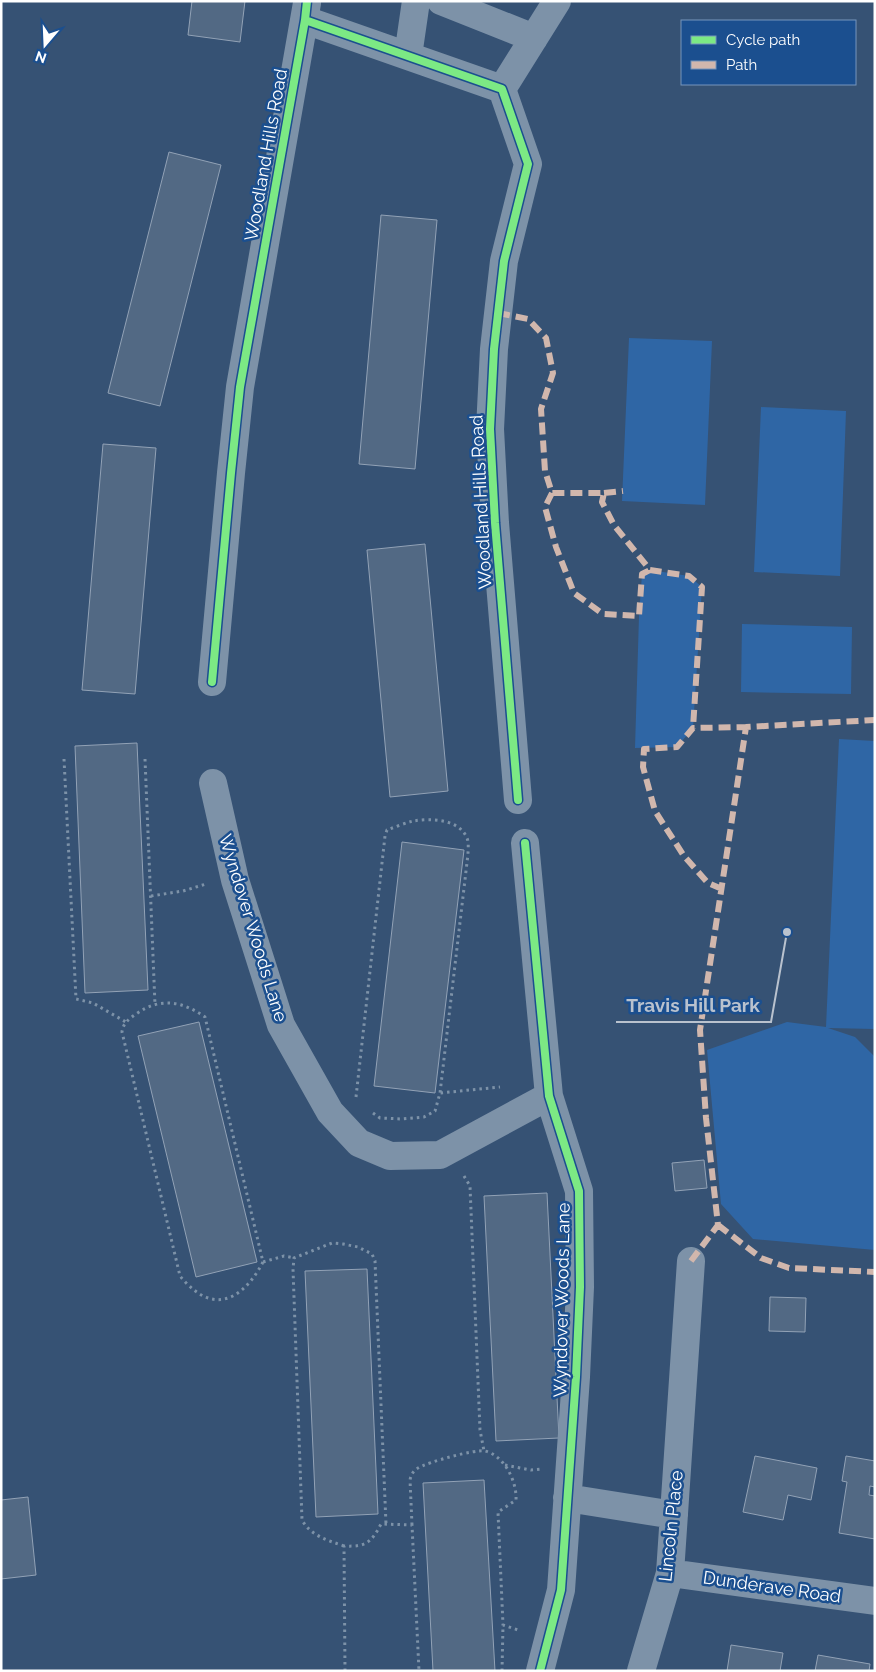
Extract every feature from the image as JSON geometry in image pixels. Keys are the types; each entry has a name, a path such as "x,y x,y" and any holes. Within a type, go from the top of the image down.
{"street":[{"path":"408,56 416,1"},
{"path":"441,1 534,38"},
{"path":"502,89 557,1"},
{"name":"Woodland Hills Road","path":"212,682 240,387 306,11 408,56 502,89 528,164 504,261 494,349 490,429 495,523 518,800"},
{"name":"Wyndover Woods Lane","path":"213,783 234,876 281,1024 330,1112 359,1143 390,1156 440,1155 549,1090"},
{"name":"Wyndover Woods Lane","path":"525,843 549,1090 580,1191 580,1287 576,1377 561,1590 540,1671"},
{"name":"Lincoln Place","path":"641,1671 670,1573 691,1261"},
{"path":"568,1498 674,1515"},
{"name":"Dunderave Road","path":"670,1573 875,1601"}],"path":[{"path":"64,759 76,999 93,1003 126,1022"},
{"path":"145,759 155,1004"},
{"path":"356,1103 387,830 414,821 452,823 468,839 468,854 440,1093 435,1111 424,1117 380,1118 372,1113"},
{"path":"150,896 183,891 234,876"},
{"path":"263,1262 205,1017 191,1007 176,1003 161,1002 144,1008 122,1026 122,1032 180,1276 193,1290 204,1296 214,1299 226,1298 235,1296 250,1284 263,1262 284,1256 294,1258 332,1243 358,1248 372,1254 375,1261 386,1524"},
{"path":"440,1093 549,1090"},
{"path":"451,1150 470,1186 480,1430 484,1450"},
{"path":"294,1258 292,1269 302,1520 308,1529 323,1538 344,1546 367,1544 374,1538 381,1524 412,1524"},
{"path":"419,1671 411,1474 417,1468 441,1460 484,1450 493,1454 505,1465 516,1490 516,1500 498,1512 503,1625 502,1671"},
{"path":"344,1546 345,1671"},
{"path":"503,1625 524,1633 548,1638"}],"shaded area":[{"path":"629,338 712,341 705,505 622,501"},
{"path":"761,407 846,411 840,576 754,572"},
{"path":"650,570 689,576 702,587 693,728 677,747 635,748 642,574"},
{"path":"742,624 852,627 851,694 741,692"},
{"path":"839,739 875,741 875,1029 828,1028 855,1037 875,1057 875,1250 753,1239 721,1204 707,1050 787,1022 826,1027"}],"building":[{"path":"192,1 245,1 240,42 188,35"},
{"path":"169,152 221,165 160,406 108,393"},
{"path":"381,215 437,220 415,469 359,464"},
{"path":"103,444 156,448 135,694 82,690"},
{"path":"425,544 448,791 390,797 367,550"},
{"path":"137,743 148,990 85,993 75,746"},
{"path":"402,842 464,850 435,1093 374,1086"},
{"path":"199,1022 257,1262 196,1277 138,1036"},
{"path":"704,1160 707,1188 675,1191 672,1163"},
{"path":"547,1193 559,1438 496,1441 484,1196"},
{"path":"367,1269 378,1514 316,1517 305,1271"},
{"path":"770,1297 806,1298 805,1332 769,1331"},
{"path":"755,1456 817,1468 811,1500 788,1495 783,1520 743,1512"},
{"path":"846,1456 875,1461 875,1487 870,1486 869,1495 875,1496 875,1539 839,1533 847,1482 842,1481"},
{"path":"484,1480 495,1671 433,1671 423,1483"},
{"path":"28,1497 36,1575 1,1579 1,1500"},
{"path":"731,1645 783,1653 780,1671 727,1671"},
{"path":"818,1655 870,1664 869,1671 815,1671"}],"marked path":[{"path":"498,313 528,319 546,338 553,373 541,409 545,471 552,493 604,493 602,502 614,525 650,570 689,576 702,587 693,728"},
{"path":"604,493 623,491"},
{"path":"552,493 545,507 556,547 574,593 603,614 639,616 642,574 650,570"},
{"path":"691,1261 718,1225 706,1118 700,1030 746,727 875,720"},
{"path":"722,889 708,883 684,856 655,811 643,767 644,749 677,747 693,728 746,727"},
{"path":"718,1225 761,1258 789,1268 875,1272"}],"cycle path":[{"path":"212,682 240,387 307,1"},
{"path":"305,20 502,89 528,164 504,261 494,349 490,429 495,523 518,800"},
{"path":"525,843 549,1096 579,1191 580,1287 576,1377 561,1590 540,1671"}],"place":[{"name":"Travis Hill Park","path":"787,932"}]}
